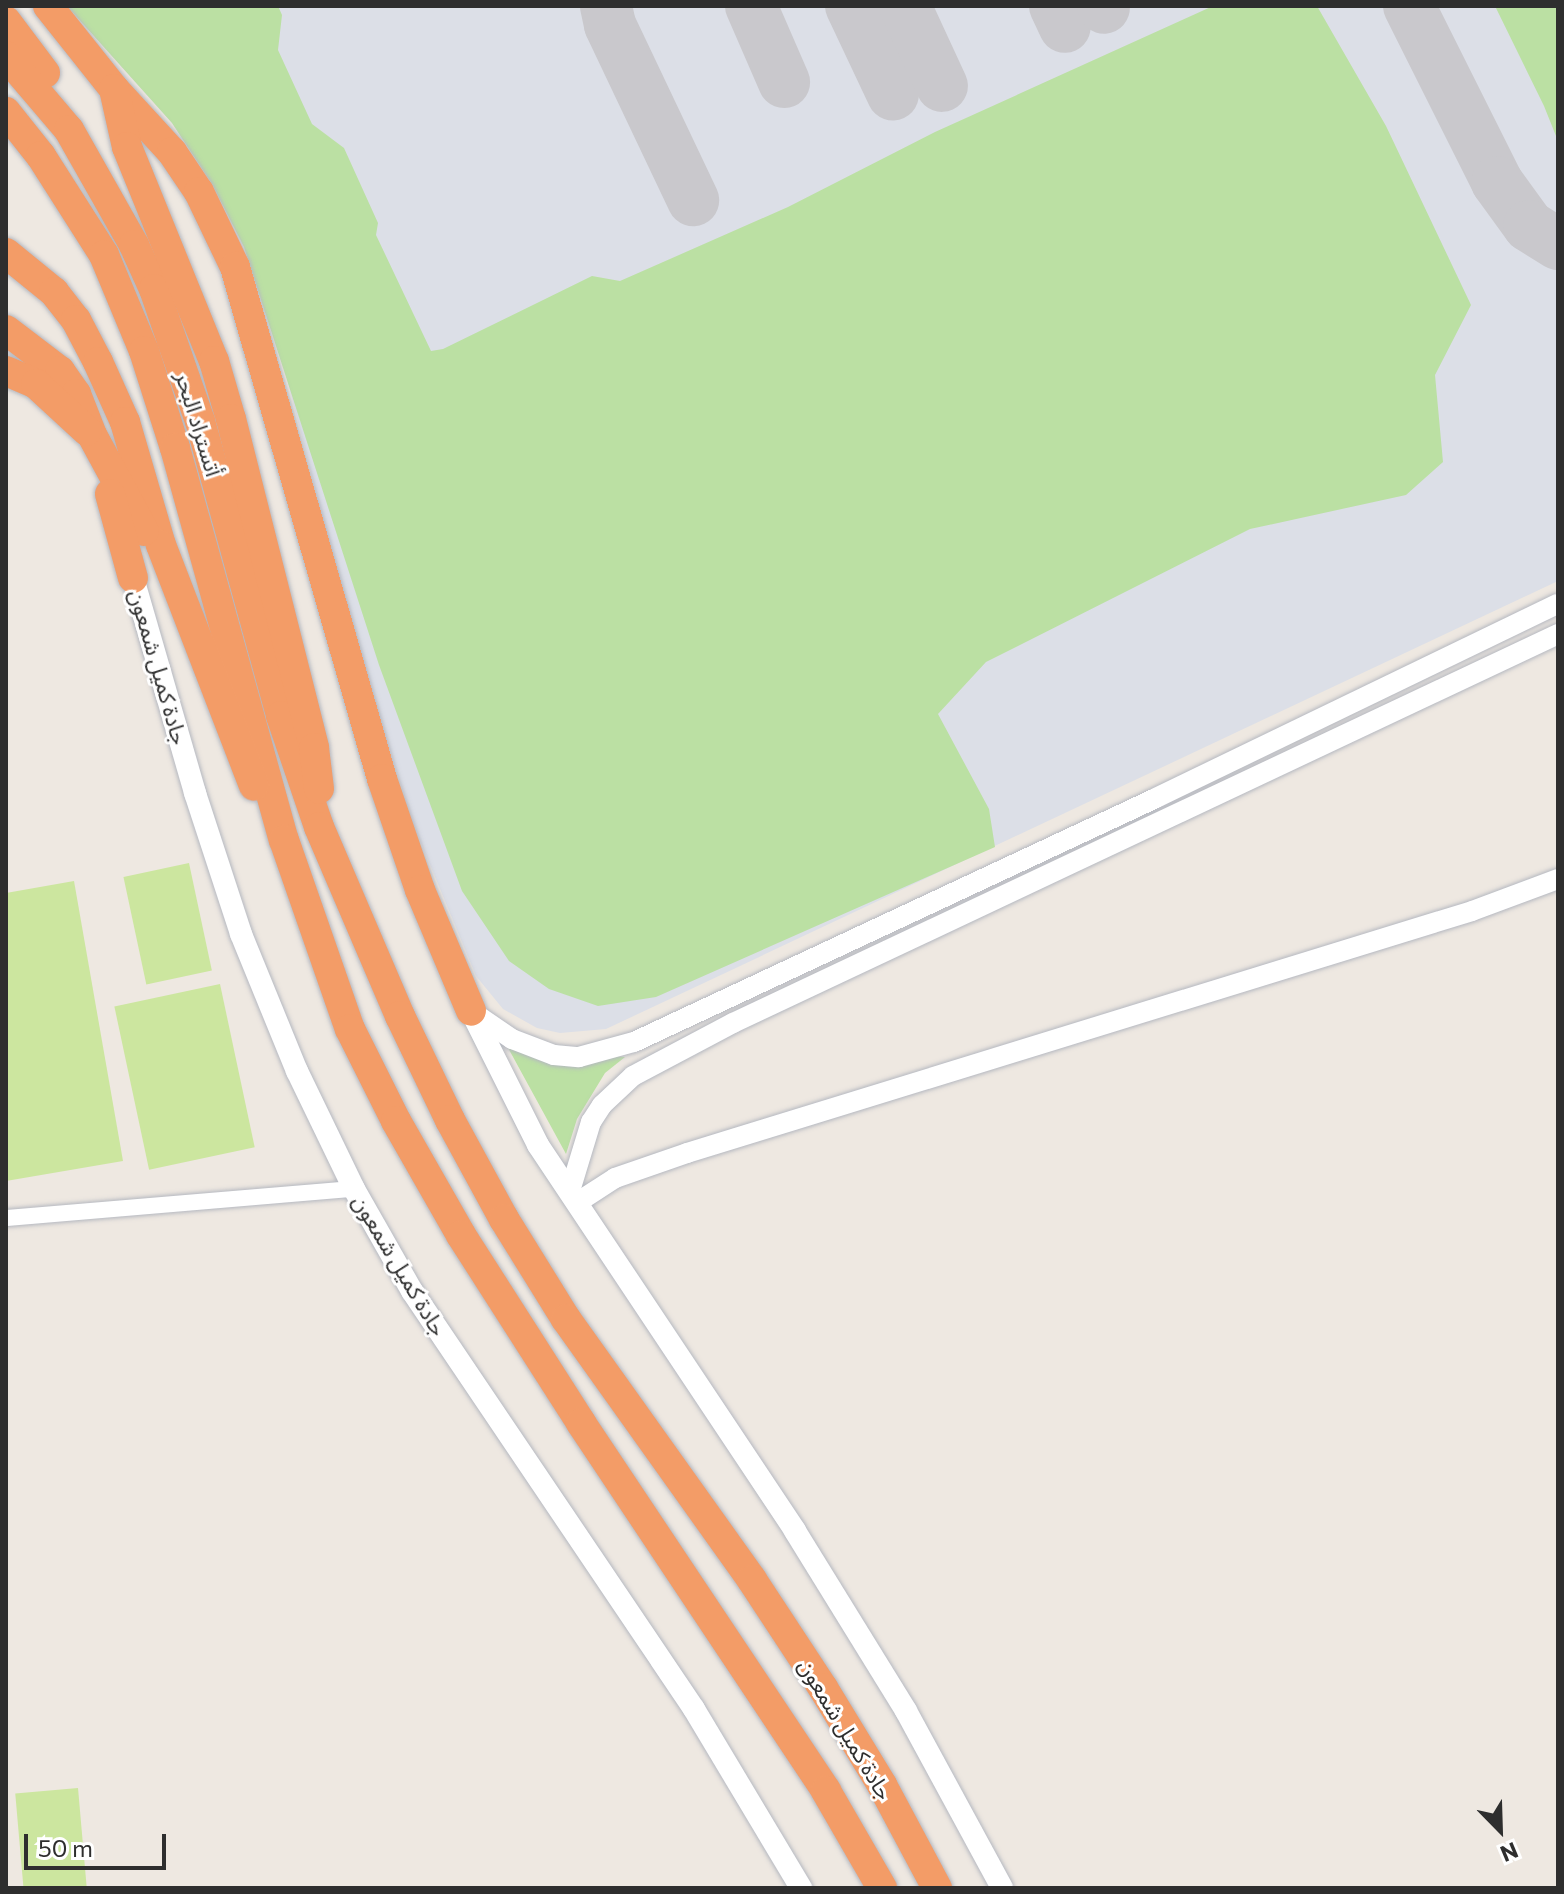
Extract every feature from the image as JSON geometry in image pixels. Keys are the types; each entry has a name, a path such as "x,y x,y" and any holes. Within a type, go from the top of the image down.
{"highway":[{"path":"48,6 114,89 172,152 199,192 235,267 382,779 420,890 471,1011"},
{"path":"6,21 84,130 134,245"},
{"name":"أتستراد البحر","path":"6,56 69,130 134,245 200,421 281,716 319,827"},
{"path":"114,89 127,147 214,361 231,419 314,748 319,827"},
{"name":"أتستراد البحر","path":"6,112 41,156 104,255 144,351 222,613 284,840"},
{"path":"6,253 54,292 76,320 125,422 161,545 244,767 284,840 350,1029 396,1121 461,1235 581,1423 826,1791 882,1888"},
{"path":"6,330 60,371 76,394 97,444 142,529 161,545"},
{"path":"6,371 36,384 97,444 133,578"},
{"name":"جادة كميل شمعون","path":"319,827 400,1016 450,1120 504,1219 566,1319 752,1580 823,1688 882,1785 937,1888"}],"main road":[{"name":"جادة كميل شمعون","path":"133,578 241,934 297,1071 354,1189 412,1291 694,1709 801,1888"},
{"path":"471,1011 538,1145 795,1531 906,1711 1002,1888"}],"street":[{"path":"471,1011 512,1039 554,1055 579,1057 634,1042 1142,805 1558,604"},
{"path":"574,1196 591,1122 616,1090 643,1070 733,1023 1558,634"},
{"path":"574,1196 687,1153 1458,916 1558,879"},
{"path":"6,1218 354,1189"}],"shaded area":[{"path":"67,6 1558,6 1558,581 606,1029 560,1033 537,1028 503,1009 476,976 412,821 346,608 286,375 244,247 212,184 172,123"}],"green space":[{"path":"67,6 278,6 282,15 278,50 312,124 344,148 378,223 376,235 431,351 443,349 592,276 620,281 788,207 935,132 1213,6 1317,6 1386,126 1471,305 1435,375 1443,462 1406,495 1250,529 986,662 938,714 989,809 995,847 656,997 598,1006 549,989 509,961 462,891 379,665 244,247 212,184 172,123"},
{"path":"1495,6 1558,6 1558,141 1544,106"},
{"path":"189,863 212,971 146,985 123,877"},
{"path":"74,881 123,1161 6,1181 6,893"},
{"path":"220,984 255,1147 149,1170 114,1006"},
{"path":"507,1046 625,1057 605,1073 577,1119 566,1154"},
{"path":"78,1788 87,1888 24,1888 15,1793"}],"taxiway":[{"path":"606,6 610,25 693,200"},
{"path":"751,6 784,82"},
{"path":"851,6 893,95"},
{"path":"905,6 942,86"},
{"path":"1055,6 1065,27"},
{"path":"1409,6 1497,182 1529,226 1558,244"}]}
